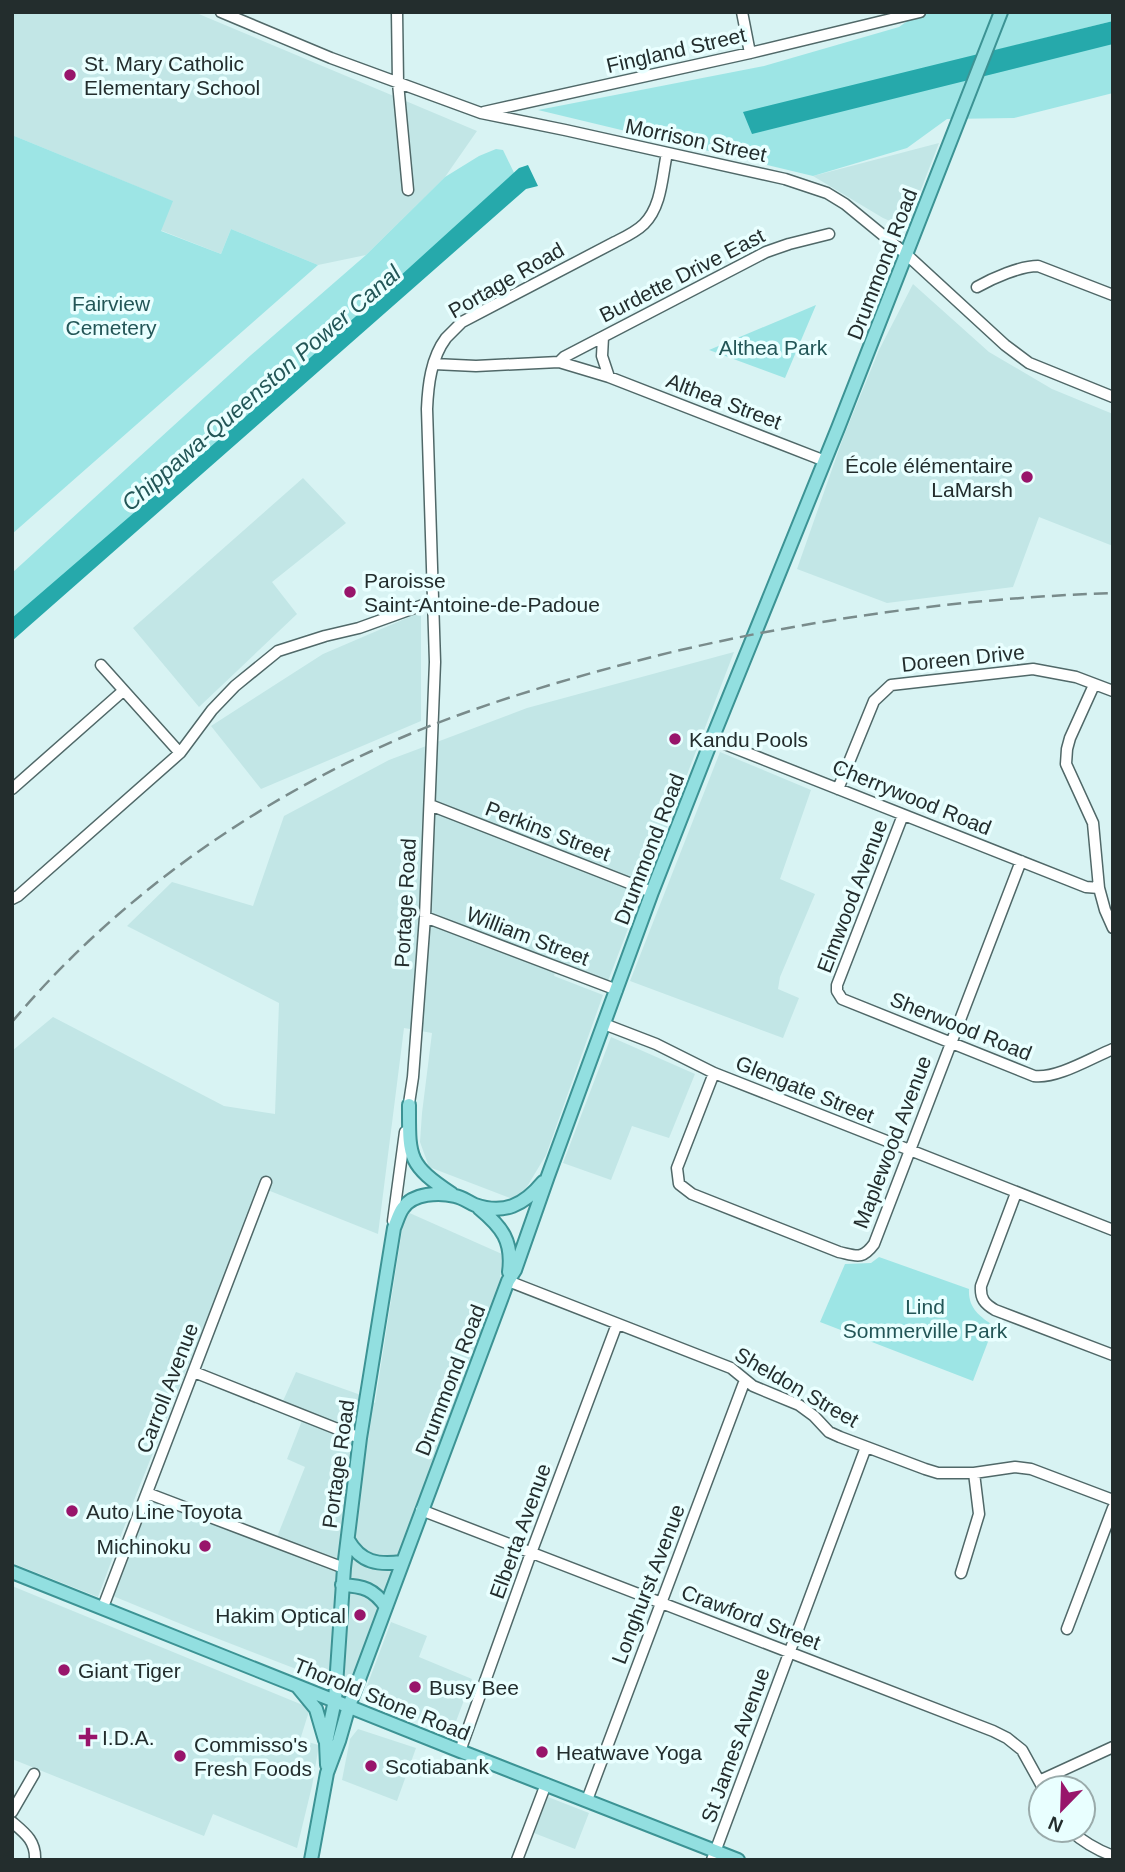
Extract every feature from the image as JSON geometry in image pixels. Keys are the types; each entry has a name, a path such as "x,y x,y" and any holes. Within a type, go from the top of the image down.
{"main road":[{"name":"Drummond Road","path":"349,1706 508,1281 515,1270 652,892 1001,13"},
{"path":"409,1105 412,1156 418,1168 429,1179 455,1196 492,1209 515,1206 526,1201 548,1176"},
{"path":"394,1228 404,1206 414,1200 424,1195 455,1196"},
{"path":"476,1205 494,1220 506,1237 511,1257 508,1281"},
{"name":"Portage Road","path":"327,1773 326,1743 335,1700 344,1568 360,1438 394,1228"},
{"path":"348,1540 353,1550 369,1560 386,1564 402,1562"},
{"name":"Thorold Stone Road","path":"12,1572 587,1800 714,1855 738,1860"},
{"path":"342,1585 360,1586 370,1591 379,1596 386,1607"},
{"path":"297,1685 316,1709 326,1743"},
{"name":"Portage Road","path":"311,1860 327,1773 349,1706"}],"street":[{"path":"397,12 398,83 408,190"},
{"path":"741,12 750,53"},
{"name":"Fingland Street","path":"481,113 920,12"},
{"name":"Morrison Street","path":"226,13 331,58 481,113 785,179 827,193 845,204 906,254 1004,345 1029,363 1113,397"},
{"name":"Portage Road","path":"394,1228 393,1219 413,1077 430,805 435,662 428,385 434,363 446,338 462,322 615,242 645,223 655,208 667,153"},
{"name":"Burdette Drive East","path":"558,362 766,252 829,234"},
{"path":"977,288 988,281 1030,266 1038,266 1113,295"},
{"path":"603,337 602,356 609,377"},
{"name":"Althea Street","path":"434,363 476,366 558,362 609,377 825,461"},
{"path":"12,899 180,753 212,710 235,686 278,652 359,628 434,601"},
{"path":"101,665 180,753"},
{"name":"Doreen Drive","path":"838,789 873,701 891,685 1033,669 1076,677 1113,691"},
{"path":"1094,685 1070,738 1066,764 1093,823 1099,888 1113,928"},
{"path":"12,789 123,691"},
{"name":"Cherrywood Road","path":"712,739 1021,862 1086,887 1099,888"},
{"name":"Perkins Street","path":"430,805 652,892"},
{"name":"Elmwood Avenue","path":"837,991 837,985 903,815"},
{"name":"Maplewood Avenue","path":"714,1073 677,1168 679,1184 692,1194 839,1252 860,1256 867,1253 874,1244 1021,862"},
{"name":"William Street","path":"425,917 617,990"},
{"name":"Sherwood Road","path":"837,991 842,999 1023,1072 1042,1077 1113,1049"},
{"name":"Glengate Street","path":"604,1024 656,1044 714,1073 1113,1230"},
{"name":"Carroll Avenue","path":"103,1607 266,1182"},
{"path":"1016,1193 981,1286 980,1294 985,1304 1113,1355"},
{"name":"Sheldon Street","path":"508,1281 731,1368 745,1381 799,1405 829,1432 866,1447 938,1473 974,1474 1015,1467 1031,1469 1113,1500"},
{"name":"Elberta Avenue","path":"460,1751 617,1324"},
{"path":"194,1372 360,1438"},
{"name":"Longhurst Avenue","path":"587,1800 745,1381"},
{"name":"St James Avenue","path":"714,1855 866,1447"},
{"path":"961,1573 979,1514 974,1474"},
{"path":"147,1493 344,1568"},
{"path":"1067,1629 1113,1508"},
{"name":"Crawford Street","path":"421,1510 993,1731 1022,1750 1035,1774"},
{"path":"1060,1774 1113,1747"},
{"path":"12,1812 34,1774"},
{"path":"517,1860 545,1784"},
{"path":"12,1822 30,1836 36,1860"},
{"path":"1089,1844 1113,1856"}],"shaded area":[{"path":"13,12 194,12 477,131 445,177 366,255 318,265 231,229 221,254 160,230 172,201 12,135"},
{"path":"1113,21 1113,44 752,134 743,112"},
{"path":"939,143 906,228 883,218 813,176"},
{"name":"Chippawa-Queenston Power Canal","path":"528,165 538,186 526,189 12,641 12,618 245,417 519,168"},
{"path":"913,284 989,352 1052,389 1113,414 1113,546 1039,517 1013,587 887,603 797,569 843,438 879,350"},
{"path":"303,478 346,523 272,582 297,614 199,707 133,628"},
{"path":"421,612 421,721 261,789 211,726 323,654"},
{"path":"734,652 608,981 558,963 554,976 603,995 546,1155 528,1185 515,1200 429,1167 420,1142 432,1033 404,1028 378,1234 260,1187 136,1495 98,1597 12,1563 12,1051 53,1017 224,1106 275,1114 279,1003 127,926 172,882 253,906 284,816 389,760 527,708"},
{"path":"720,752 811,790 780,879 815,894 780,977 778,989 799,998 783,1038 630,981"},
{"path":"611,1037 695,1074 669,1138 632,1126 611,1180 563,1163"},
{"path":"405,1211 502,1254 500,1283 348,1689 113,1596 152,1498 273,1547 305,1467 287,1459 305,1413 283,1401 296,1372 358,1394 375,1403"},
{"path":"12,1586 310,1708 300,1740 319,1745 297,1848 213,1814 204,1836 12,1759"},
{"path":"391,1622 427,1636 419,1657 472,1679 452,1732 372,1701 365,1691"},
{"path":"358,1729 416,1748 397,1801 342,1780 350,1739"},
{"path":"548,1797 589,1813 575,1849 534,1833"}],"green space":[{"path":"920,12 1113,12 1113,21 782,104 1113,43 1113,93 1014,118 947,119 907,148 813,176 538,110 764,66 899,27"},
{"name":"Fairview Cemetery","path":"12,135 173,201 161,231 221,254 231,229 318,265 12,534"},
{"path":"496,149 503,150 518,181 12,624 12,573 251,355 366,255 445,177"},
{"name":"Althea Park","path":"816,305 785,378 709,350"},
{"name":"Lind Sommerville Park","path":"879,1257 969,1289 970,1301 975,1311 994,1326 973,1381 820,1322 845,1264 871,1263"}],"railway":[{"path":"12,1022 55,974 102,929 204,848 315,779 432,725 521,694 611,668 781,629 946,605 1113,593"}],"place":[{"name":"St. Mary Catholic Elementary School","path":"70,75"},
{"name":"École élémentaire LaMarsh","path":"1027,477"},
{"name":"Paroisse Saint-Antoine-de-Padoue","path":"350,592"},
{"name":"Kandu Pools","path":"675,739"},
{"name":"Auto Line Toyota","path":"72,1511"},
{"name":"Michinoku","path":"205,1546"},
{"name":"Hakim Optical","path":"360,1615"},
{"name":"Giant Tiger","path":"64,1670"},
{"name":"Busy Bee","path":"415,1687"},
{"name":"I.D.A.","path":"88,1737"},
{"name":"Heatwave Yoga","path":"542,1752"},
{"name":"Commisso's Fresh Foods","path":"180,1756"},
{"name":"Scotiabank","path":"371,1766"}]}
